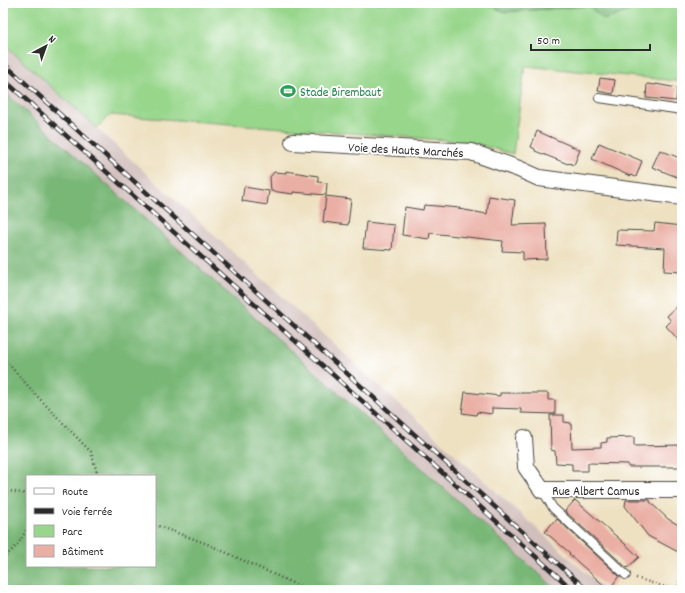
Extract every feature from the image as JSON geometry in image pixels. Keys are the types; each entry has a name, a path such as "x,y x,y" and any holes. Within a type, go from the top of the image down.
{"street":[{"name":"Voie des Hauts Marchés","path":"293,142 471,152 519,169 539,178 682,197"},
{"name":"Rue Albert Camus","path":"524,438 526,467 542,490 682,490"}],"lane":[{"path":"599,98 682,110"},
{"path":"542,490 553,508 626,575"}],"path":[{"path":"3,358 91,452 98,475"},
{"path":"3,490 26,494"},
{"path":"156,525 205,543 308,590"},
{"path":"3,558 18,544 26,531"},
{"path":"626,575 676,590 682,575"}],"shaded area":[{"path":"3,43 605,590 557,590 3,91"}],"green space":[{"name":"Stade Birembaut","path":"3,3 485,3 505,12 589,6 637,8 638,3 682,3 682,82 525,66 513,154 469,142 110,115 97,128 3,43"},
{"path":"485,3 638,3 638,8 604,20 589,6 504,12"},
{"path":"3,91 557,590 3,590"}],"building":[{"path":"600,78 615,80 613,94 598,91"},
{"path":"647,84 677,88 676,101 646,98"},
{"path":"537,131 580,150 574,165 535,151 535,149 531,147"},
{"path":"599,143 642,161 636,177 630,176 592,159"},
{"path":"660,150 682,159 682,179 652,167"},
{"path":"286,171 318,176 318,182 327,183 326,195 293,192 293,194 271,191 270,177 274,172 286,173"},
{"path":"244,187 269,191 267,205 242,201"},
{"path":"326,196 351,199 348,225 323,222"},
{"path":"489,196 515,200 512,225 546,224 547,259 523,260 523,252 502,251 503,241 430,233 429,239 402,235 405,207 423,210 424,205 460,208 459,209 487,214"},
{"path":"366,222 394,225 392,250 363,248"},
{"path":"655,223 682,226 682,272 664,271 665,248 616,245 617,230 654,231"},
{"path":"682,302 682,344 666,326 671,321 667,316"},
{"path":"465,392 500,396 500,393 548,393 548,400 555,400 555,414 521,413 521,409 492,408 492,414 477,412 476,415 462,413"},
{"path":"550,415 564,415 564,422 571,423 572,448 601,447 601,443 607,442 607,438 634,437 634,446 682,445 682,467 628,467 628,464 588,463 588,471 572,471 572,464 556,463 555,451 551,450"},
{"path":"575,500 639,557 627,568 565,511"},
{"path":"626,500 650,500 650,502 668,519 682,527 682,554 648,536 625,506"},
{"path":"557,519 619,576 609,590 569,554 570,553 545,532"}],"railway":[{"path":"3,63 587,590"},
{"path":"3,79 573,590"}],"place":[{"name":"Stade Birembaut","path":"288,91"}]}
